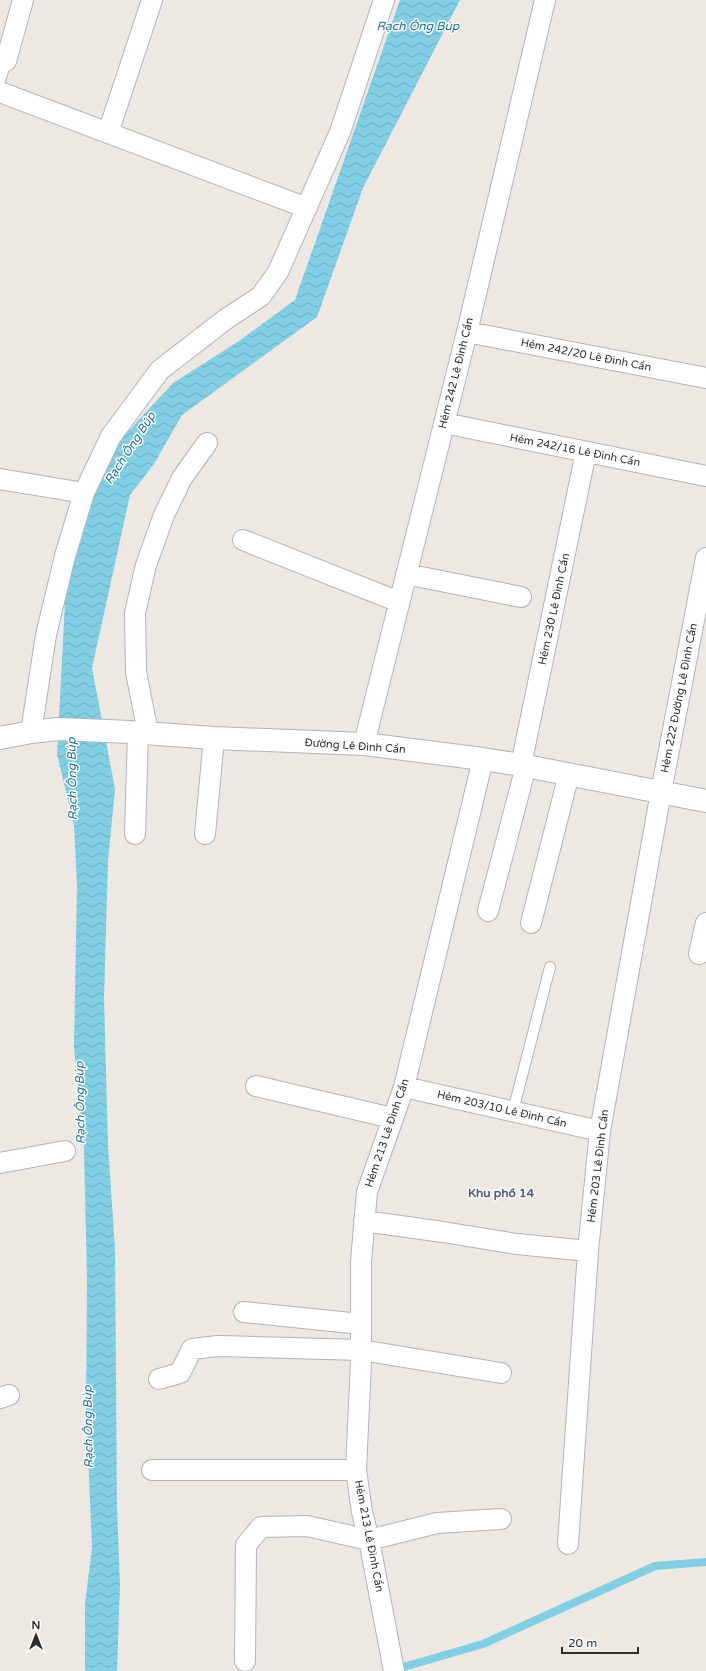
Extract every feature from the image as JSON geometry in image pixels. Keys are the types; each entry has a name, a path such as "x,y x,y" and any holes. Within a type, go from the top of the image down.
{"street":[{"path":"6,61 23,0"},
{"path":"108,133 152,0"},
{"path":"31,732 46,635 65,556 84,493 111,436 160,370 226,319 261,296 278,272 340,132 384,0"},
{"name":"Hẻm 242 Lê Đình Cẩn","path":"364,744 467,332 545,0"},
{"path":"0,92 306,208"},
{"name":"Hẻm 242/20 Lê Đình Cẩn","path":"467,332 706,378"},
{"name":"Hẻm 242/16 Lê Đình Cẩn","path":"444,423 706,476"},
{"path":"135,834 139,732 135,613 146,565 164,515 182,478 207,443"},
{"name":"Hẻm 230 Lê Đình Cẩn","path":"488,911 524,766 586,452"},
{"path":"0,479 84,493"},
{"path":"243,540 399,602"},
{"name":"Hẻm 222 Đường Lê Đình Cẩn","path":"661,792 706,558"},
{"path":"406,574 521,597"},
{"name":"Đường Lê Đình Cẩn","path":"0,738 58,729 139,732 214,738 364,744 483,759 706,801"},
{"path":"204,834 214,738"},
{"name":"Hẻm 213 Lê Đình Cẩn","path":"393,1663 369,1540 362,1512 356,1470 361,1350 361,1262 364,1221 367,1192 404,1087 483,759"},
{"path":"531,924 569,774"},
{"name":"Hẻm 203 Lê Đình Cẩn","path":"568,1544 588,1251 600,1131 661,792"},
{"path":"699,954 706,923"},
{"path":"256,1086 392,1118"},
{"name":"Hẻm 203/10 Lê Đình Cẩn","path":"404,1087 600,1131"},
{"path":"0,1164 65,1151"},
{"path":"364,1221 517,1244 588,1251"},
{"path":"244,1312 361,1324"},
{"path":"159,1379 180,1373 192,1349 218,1346 361,1350 501,1373"},
{"path":"152,1470 356,1470"},
{"path":"245,1661 246,1545 261,1527 306,1526 369,1540 437,1523 500,1519"}],"lane":[{"path":"0,81 6,61"},
{"path":"513,1111 550,967"}],"water":[{"name":"Rạch Ông Búp","path":"400,0 460,0 363,188 317,317 182,415 154,464 130,495 92,668 115,789 108,861 104,998 108,1145 115,1248 117,1508 120,1584 117,1671 85,1671 85,1604 92,1548 86,1404 87,1281 84,1149 74,1047 77,886 74,825 57,754 65,602 79,526 113,448 173,383 236,343 295,300"}],"waterway":[{"path":"393,1670 483,1644 655,1566 706,1562"}],"district":[{"name":"Khu phố 14","path":"501,1193"}]}
